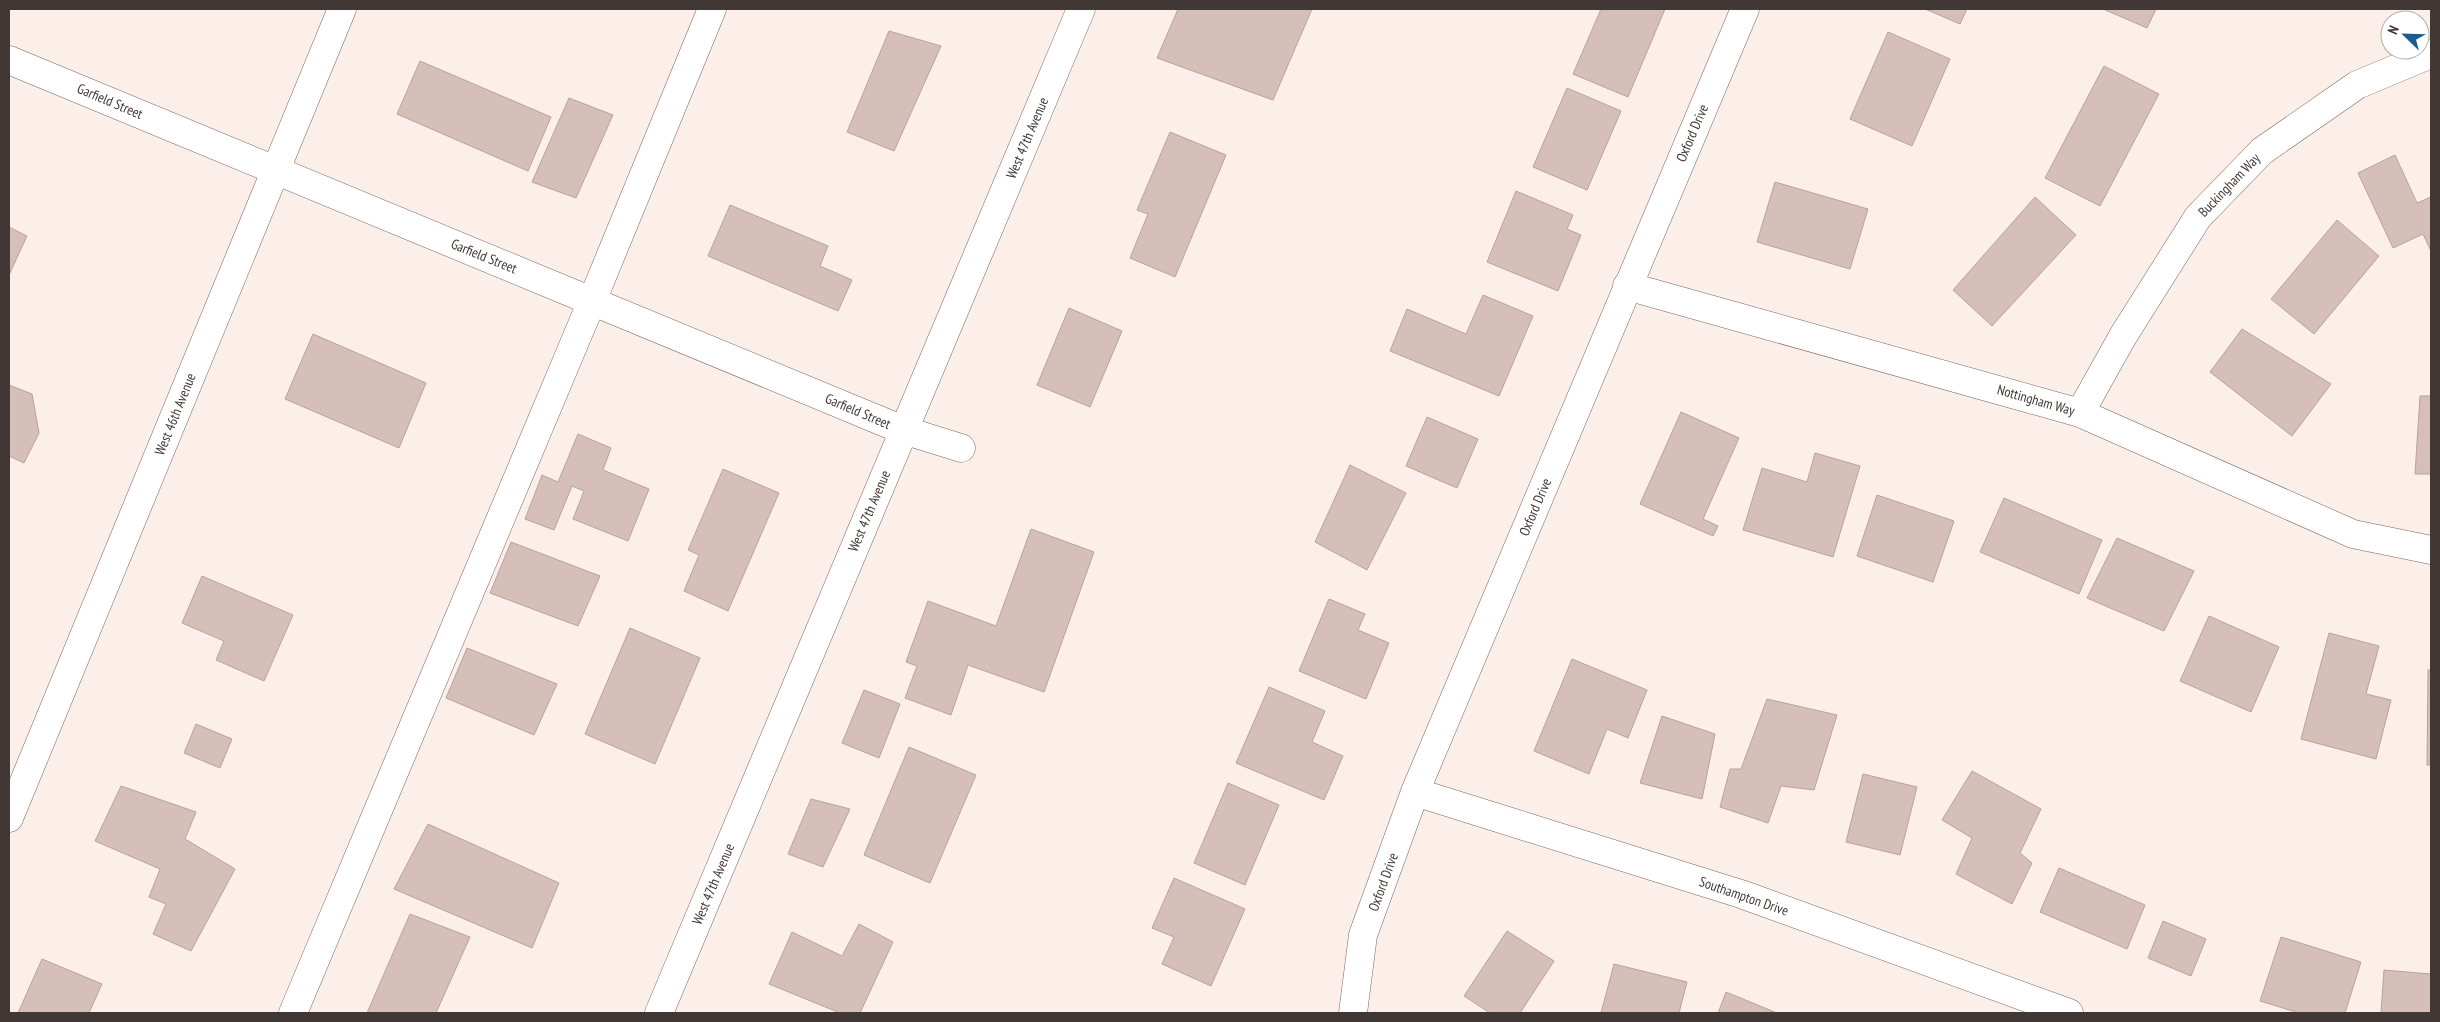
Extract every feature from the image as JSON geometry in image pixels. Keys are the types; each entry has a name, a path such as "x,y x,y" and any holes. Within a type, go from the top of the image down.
{"street":[{"name":"West 46th Avenue","path":"9,818 342,9"},
{"path":"293,1013 592,301 712,9"},
{"name":"West 47th Avenue","path":"659,1013 902,430 1081,9"},
{"name":"Oxford Drive","path":"1354,1013 1363,935 1415,792 1745,9"},
{"name":"Buckingham Way","path":"2080,413 2123,336 2198,217 2262,151 2357,85 2431,54"},
{"name":"Garfield Street","path":"9,60 902,430 961,448"},
{"name":"Nottingham Way","path":"1627,286 2080,413 2353,534 2431,550"},
{"name":"Southampton Drive","path":"1415,792 1741,894 2069,1013"}],"building":[{"path":"1178,9 1312,9 1273,100 1157,58"},
{"path":"1601,9 1665,9 1628,97 1573,74"},
{"path":"1925,9 1967,9 1960,24"},
{"path":"2103,9 2156,9 2147,28"},
{"path":"889,31 941,46 894,151 847,132"},
{"path":"1888,32 1950,59 1912,146 1850,119"},
{"path":"420,61 551,117 528,171 397,114"},
{"path":"2104,66 2159,94 2100,206 2045,178"},
{"path":"1567,88 1621,111 1587,190 1533,167"},
{"path":"569,98 613,115 576,198 532,182"},
{"path":"1170,132 1226,155 1175,277 1130,258 1148,214 1137,210"},
{"path":"2395,155 2417,203 2431,197 2431,251 2423,234 2393,248 2358,173"},
{"path":"1775,182 1868,209 1850,269 1757,242"},
{"path":"1516,191 1573,215 1567,229 1581,235 1558,291 1487,262"},
{"path":"2035,197 2076,235 1992,326 1953,290"},
{"path":"730,205 828,246 820,266 852,280 838,311 708,256"},
{"path":"2337,220 2379,256 2314,334 2271,299"},
{"path":"9,227 27,236 9,275"},
{"path":"1483,295 1533,316 1499,396 1390,351 1407,309 1466,334"},
{"path":"1069,308 1122,331 1090,407 1037,385"},
{"path":"2242,329 2331,384 2292,436 2210,372"},
{"path":"313,334 426,383 399,448 285,399"},
{"path":"9,385 32,394 39,433 24,463 9,456"},
{"path":"2420,396 2431,396 2431,474 2415,474"},
{"path":"1681,412 1739,438 1703,519 1718,526 1713,536 1640,504"},
{"path":"1427,417 1478,439 1457,488 1406,466"},
{"path":"578,434 611,448 603,470 649,489 628,541 573,519 584,491 572,486 554,530 525,519 542,475 558,482"},
{"path":"1815,453 1860,466 1833,557 1743,530 1762,468 1807,482"},
{"path":"1350,465 1406,493 1367,570 1315,542"},
{"path":"723,469 779,493 728,611 684,591 699,555 688,550"},
{"path":"1877,495 1954,521 1933,582 1857,556"},
{"path":"2004,498 2102,540 2079,594 1980,552"},
{"path":"1031,529 1094,552 1044,692 968,665 951,715 905,698 917,666 906,662 928,601 996,626"},
{"path":"2117,538 2194,571 2164,631 2087,598"},
{"path":"511,542 600,576 578,626 490,593"},
{"path":"202,576 293,615 264,681 216,660 224,641 182,623"},
{"path":"1329,599 1365,614 1358,630 1389,643 1366,699 1299,671"},
{"path":"2209,616 2279,647 2251,712 2180,681"},
{"path":"630,628 700,658 655,764 585,734"},
{"path":"2329,633 2379,646 2366,694 2391,700 2376,759 2301,739"},
{"path":"467,648 557,684 534,735 446,698"},
{"path":"1572,659 1647,690 1628,738 1607,729 1589,774 1534,751"},
{"path":"2428,670 2431,670 2431,765 2427,765"},
{"path":"1269,687 1325,711 1312,742 1343,756 1324,800 1236,763"},
{"path":"864,690 900,704 879,758 842,743"},
{"path":"1767,699 1837,715 1814,790 1781,786 1768,823 1720,807 1730,769 1741,769"},
{"path":"1662,716 1715,734 1702,799 1640,783"},
{"path":"196,724 232,739 220,768 184,753"},
{"path":"909,747 976,775 930,883 864,855"},
{"path":"1972,771 2041,809 2020,853 2032,863 2012,904 1956,874 1972,838 1942,820"},
{"path":"1863,774 1917,787 1900,855 1846,842"},
{"path":"1228,783 1279,805 1245,885 1194,863"},
{"path":"121,786 196,812 185,839 235,869 191,951 153,934 166,904 149,897 160,869 95,841"},
{"path":"811,799 850,809 823,867 788,854"},
{"path":"428,824 559,883 532,948 394,889"},
{"path":"2059,868 2145,905 2127,949 2040,912"},
{"path":"1174,878 1245,909 1211,986 1162,964 1174,937 1152,928"},
{"path":"410,914 470,937 436,1013 367,1013"},
{"path":"2163,921 2206,939 2191,976 2148,958"},
{"path":"859,924 893,942 860,1013 840,1013 769,984 792,932 842,956"},
{"path":"1507,931 1554,961 1520,1013 1490,1013 1464,996"},
{"path":"2281,937 2361,962 2345,1013 2299,1013 2260,1001"},
{"path":"42,959 102,984 89,1013 18,1013"},
{"path":"1614,964 1687,982 1679,1013 1601,1013"},
{"path":"2384,970 2431,974 2431,1013 2381,1013"},
{"path":"1726,992 1777,1013 1718,1013"}]}
